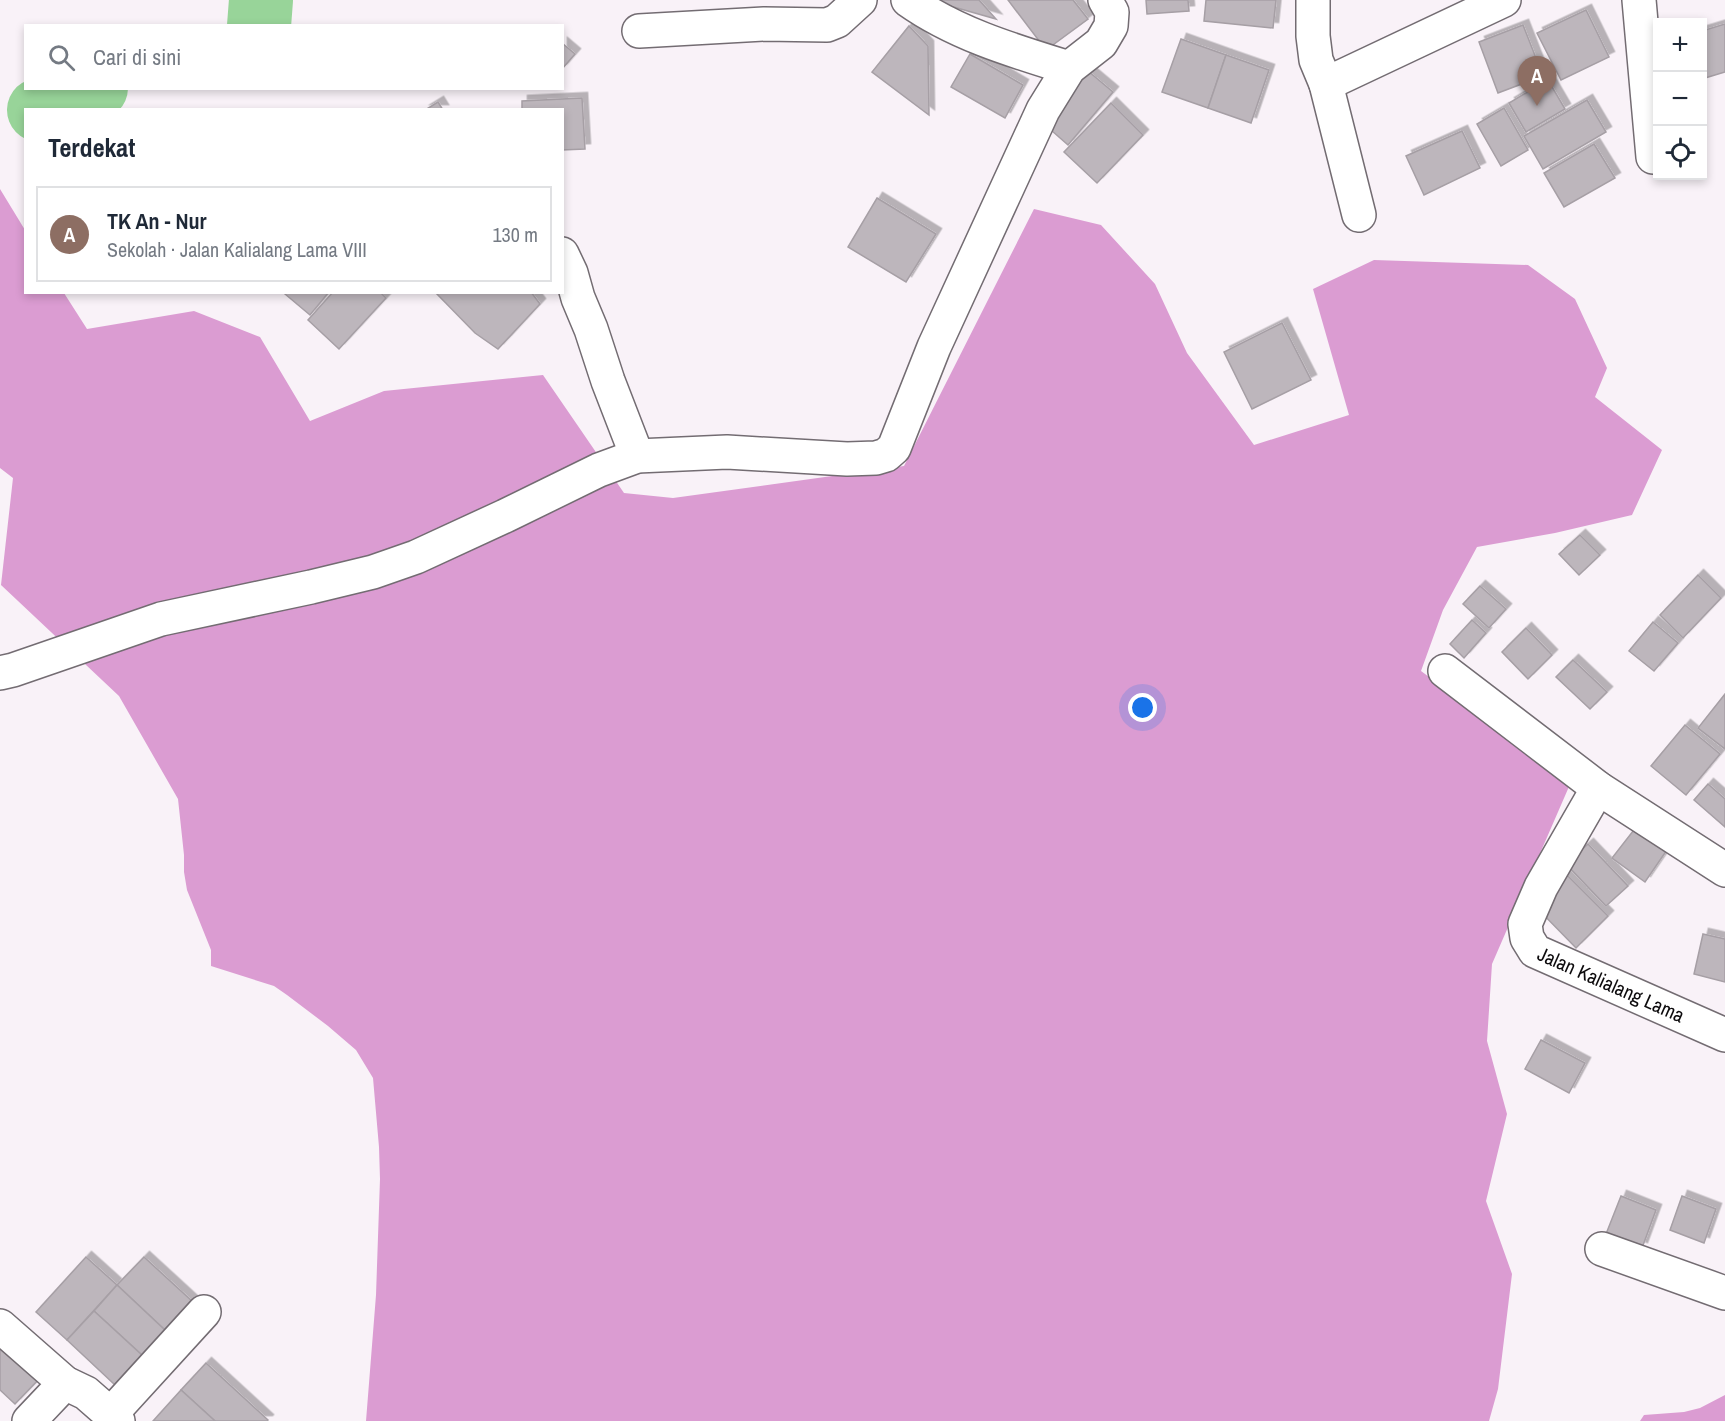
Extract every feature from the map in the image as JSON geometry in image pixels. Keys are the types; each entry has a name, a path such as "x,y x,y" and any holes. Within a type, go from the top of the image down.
{"street":[{"path":"639,31 764,24 827,25 837,21 860,0"},
{"path":"909,0 946,23 1024,54 1069,68"},
{"path":"0,673 161,619 373,572 416,557 599,470 637,456 728,452 876,459 886,455 894,448 934,347 1043,110 1069,68 1101,43 1111,26 1112,12 1105,0"},
{"path":"1313,0 1313,36 1317,60 1326,84 1359,214"},
{"path":"1326,84 1504,0"},
{"path":"1639,0 1653,158"},
{"path":"564,258 637,456"},
{"path":"1445,671 1598,788 1725,870"},
{"name":"Jalan Kalialang Lama","path":"1598,788 1541,887 1525,924 1527,938 1535,951 1725,1035"},
{"path":"1602,1250 1725,1293"},
{"path":"0,1326 65,1383 86,1393 114,1418 204,1312"},
{"path":"29,1421 65,1383"}],"shaded area":[{"path":"0,189 24,228 24,294 65,294 87,329 194,311 260,337 310,421 384,391 543,375 624,493 673,498 904,466 1034,209 1101,225 1155,284 1187,353 1254,445 1349,415 1313,289 1374,260 1528,265 1575,299 1607,368 1595,397 1662,450 1632,515 1555,533 1477,547 1443,610 1421,671 1571,782 1492,964 1487,1041 1507,1114 1486,1201 1512,1274 1498,1389 1489,1421 366,1421 376,1295 380,1179 373,1078 356,1050 274,986 211,966 211,950 187,890 178,799 119,696 1,585 13,478 0,468"},
{"path":"1725,1395 1725,1421 1640,1421 1644,1415 1684,1412 1700,1408"}],"building":[{"path":"929,0 979,0 996,19"},
{"path":"1008,0 1073,0 1088,19 1046,50"},
{"path":"1146,0 1188,0 1189,11 1147,14"},
{"path":"1206,0 1276,0 1273,28 1204,21"},
{"path":"1586,10 1609,57 1561,80 1537,33"},
{"path":"1725,24 1725,72 1707,77 1707,72 1707,29"},
{"path":"1523,25 1543,76 1498,93 1479,42"},
{"path":"909,26 928,46 929,115 872,72"},
{"path":"1181,39 1226,55 1208,108 1162,92"},
{"path":"564,45 575,54 564,67"},
{"path":"970,54 1023,85 1005,118 951,87"},
{"path":"1226,55 1269,70 1251,123 1208,108"},
{"path":"1088,71 1113,92 1068,145 1043,123"},
{"path":"1548,80 1565,109 1526,132 1509,103"},
{"path":"582,98 585,149 564,150 564,108 522,108 522,101"},
{"path":"1587,100 1606,132 1543,169 1524,136"},
{"path":"438,102 442,108 428,108"},
{"path":"1111,103 1143,135 1097,183 1064,152"},
{"path":"1504,108 1528,150 1501,166 1477,124"},
{"path":"1462,131 1480,168 1424,195 1406,156"},
{"path":"1594,144 1615,178 1564,207 1544,173"},
{"path":"877,198 936,234 906,282 848,247"},
{"path":"285,294 327,294 310,315"},
{"path":"331,294 382,294 386,298 339,349 308,320"},
{"path":"437,294 532,294 540,304 498,349 475,333"},
{"path":"1282,323 1311,380 1252,409 1224,352"},
{"path":"1580,535 1600,555 1579,575 1559,554"},
{"path":"1698,575 1721,598 1683,638 1660,615"},
{"path":"1480,586 1506,609 1489,628 1463,604"},
{"path":"1472,620 1486,633 1464,658 1450,644"},
{"path":"1653,622 1678,643 1654,671 1629,651"},
{"path":"1526,628 1552,655 1528,679 1502,652"},
{"path":"1573,660 1607,692 1590,709 1556,677"},
{"path":"1725,694 1725,749 1698,728"},
{"path":"1685,725 1720,754 1686,795 1651,766"},
{"path":"1708,784 1725,799 1725,827 1694,800"},
{"path":"1637,826 1669,847 1645,882 1612,858"},
{"path":"1588,844 1628,886 1606,906 1566,864"},
{"path":"1567,875 1608,916 1576,948 1536,907"},
{"path":"1703,934 1725,939 1725,982 1694,974"},
{"path":"1541,1040 1585,1063 1569,1093 1525,1069"},
{"path":"1621,1196 1656,1210 1642,1248 1606,1234"},
{"path":"1682,1196 1716,1209 1704,1243 1670,1230"},
{"path":"86,1257 117,1285 67,1340 36,1312"},
{"path":"144,1257 193,1302 166,1331 117,1285"},
{"path":"117,1285 166,1331 143,1356 94,1311"},
{"path":"94,1311 143,1356 115,1385 67,1340"},
{"path":"0,1339 41,1377 15,1404 0,1390"},
{"path":"206,1363 268,1420 215,1421 181,1390"},
{"path":"181,1390 215,1421 153,1421"}],"waterway":[{"path":"259,24 261,0"},
{"path":"44,108 91,90"}],"place":[{"name":"TK An - Nur","path":"1537,106"}]}
